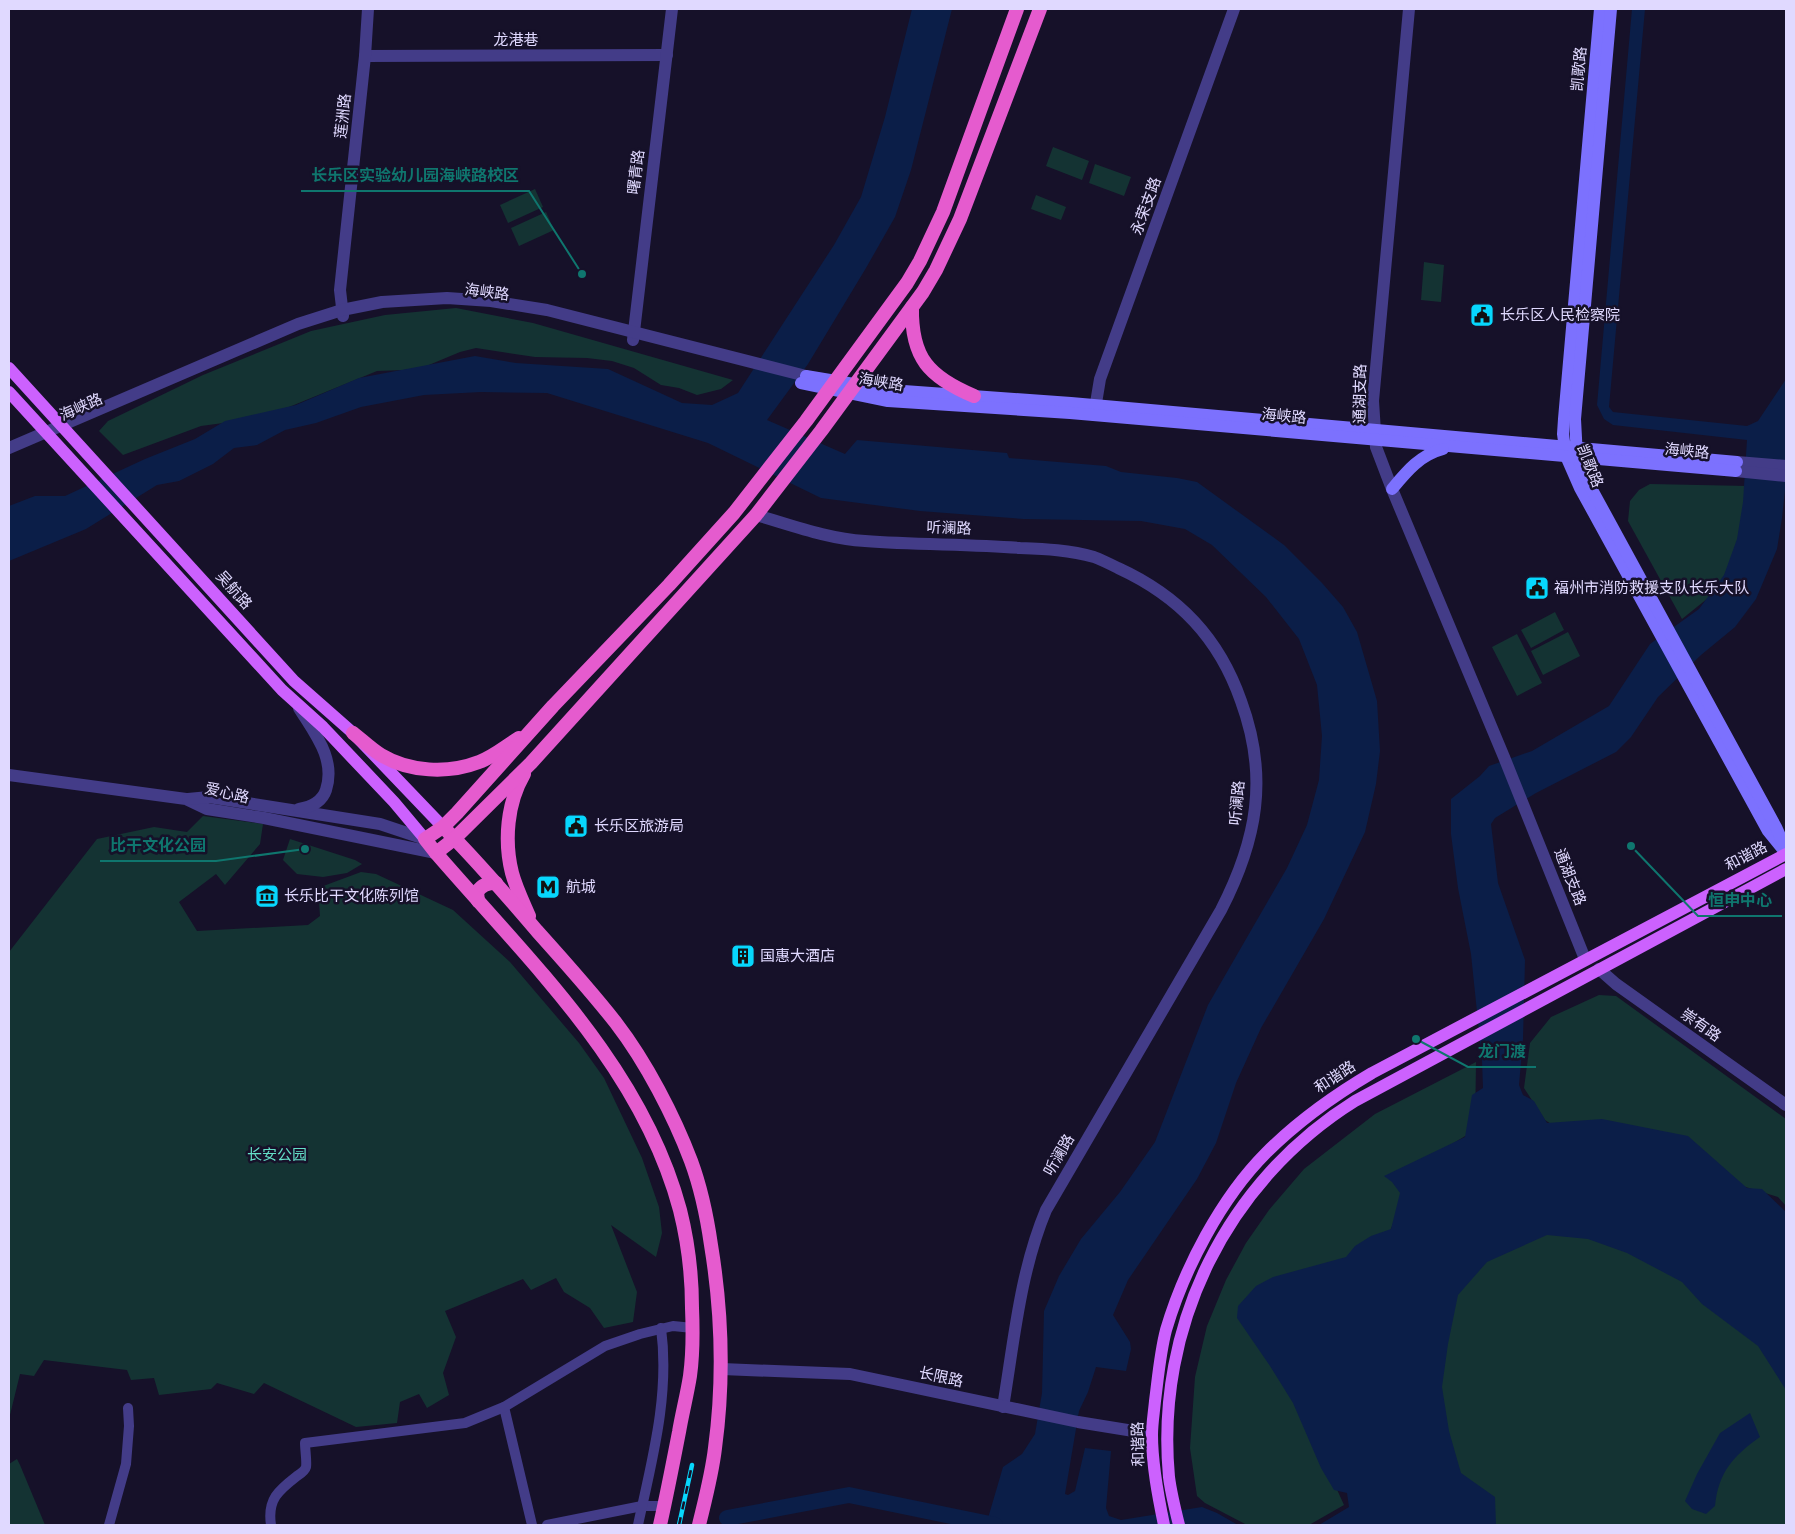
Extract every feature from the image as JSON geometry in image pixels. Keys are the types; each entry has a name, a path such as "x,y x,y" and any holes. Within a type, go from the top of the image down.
{"highway":[{"path":"660,1525 690,1376 693,1328 692,1288 688,1254 680,1211 665,1165 648,1125 625,1083 570,1007 425,839 443,827 457,813 553,706 669,585 734,513 806,421 907,284 920,261 942,212 1017,9"},
{"path":"436,854 531,763 756,515 821,431 912,307 936,270 960,219 1040,9"},
{"path":"912,307 915,339 922,358 928,367 942,380 974,396"},
{"path":"354,733 380,754 394,761 428,769 452,769 481,761 536,727"},
{"path":"531,763 520,781 513,801 508,846 513,874 533,926"},
{"path":"443,827 496,883 586,986 622,1032 649,1074 685,1145 699,1184 708,1227 717,1282 722,1369 715,1450 699,1525"},
{"path":"478,902 477,892 481,887 488,883 496,883"}],"main road":[{"name":"凯歌路","path":"1600,9 1564,419 1571,451 1661,626 1776,827 1786,853"},
{"name":"凯歌路","path":"1571,451 1611,9"},
{"name":"吴航路","path":"9,368 294,681 354,733 443,827"},
{"name":"海峡路","path":"803,380 852,389 888,401 1094,410"},
{"name":"海峡路","path":"852,389 974,396 1094,410 1737,467"},
{"path":"9,392 275,683 371,777 425,839"},
{"name":"海峡路","path":"1376,435 1451,447 1571,451"},
{"path":"1392,489 1418,460 1433,452 1451,447"},
{"path":"371,777 381,779 386,772 384,764"},
{"name":"和谐路","path":"1164,1525 1154,1466 1152,1434 1157,1380 1169,1322 1182,1286 1201,1245 1238,1185 1265,1154 1295,1125 1326,1101 1372,1073 1786,853"},
{"name":"和谐路","path":"1179,1525 1170,1480 1167,1439 1171,1384 1178,1346 1188,1310 1202,1273 1232,1219 1269,1172 1302,1140 1335,1113 1474,1036 1786,869"}],"street":[{"name":"莲洲路","path":"343,313 340,290 365,56 368,9"},
{"name":"曙青路","path":"633,336 672,9"},
{"name":"永荣支路","path":"1094,410 1100,379 1234,9"},
{"name":"通湖支路","path":"1409,9 1373,401 1377,453 1504,757 1582,961"},
{"name":"龙港巷","path":"365,56 667,56"},
{"name":"海峡路","path":"9,448 48,435 343,313 382,308 448,304 546,317 633,336 803,380"},
{"name":"海峡路","path":"9,457 48,435"},
{"name":"海峡路","path":"1737,467 1786,466"},
{"name":"海峡路","path":"1737,467 1786,476"},
{"name":"听澜路","path":"756,515 832,536 854,540 973,544 1042,549 1095,557 1149,584 1183,610 1198,626 1214,645 1228,670 1236,687 1249,726 1254,752 1257,794 1255,815 1242,865 1221,910 1046,1210 1036,1233 1028,1261 1002,1407"},
{"path":"292,810 316,804 324,794 330,776 329,762 320,741 298,706"},
{"name":"爱心路","path":"9,775 186,799 207,809 274,820 436,854"},
{"path":"186,799 209,797 380,824 425,839"},
{"name":"崇有路","path":"1599,969 1616,984 1786,1105"},
{"path":"271,1525 271,1507 274,1497 282,1488 303,1472 306,1467 305,1443 465,1423 504,1407 605,1346 661,1328 673,1326 693,1328"},
{"path":"638,1525 651,1473 663,1396 664,1366 661,1328"},
{"name":"长限路","path":"722,1369 850,1374 1002,1407 1152,1434"},
{"path":"504,1407 532,1525"},
{"path":"109,1525 126,1464 129,1426 128,1408"},
{"path":"547,1525 642,1506 664,1506"}],"green space":[{"path":"1053,147 1089,161 1082,180 1046,166"},
{"path":"1095,164 1131,177 1124,196 1089,183"},
{"path":"535,189 543,207 508,223 500,205"},
{"path":"1036,195 1066,207 1061,220 1031,209"},
{"path":"546,212 554,230 519,246 511,228"},
{"path":"1424,262 1444,265 1441,302 1421,300"},
{"path":"456,308 533,323 733,380 721,389 697,395 679,388 661,385 634,368 612,361 587,358 535,357 476,348 460,352 424,367 377,371 289,407 238,421 201,426 123,455 99,431 108,421 203,375 311,331 385,315"},
{"path":"1650,484 1748,486 1747,521 1718,590 1682,619 1628,521 1630,501 1639,490"},
{"path":"1555,612 1564,630 1531,648 1521,630"},
{"path":"1568,632 1580,656 1543,675 1531,651"},
{"path":"1517,634 1542,683 1517,696 1492,647"},
{"name":"长安公园","path":"203,816 263,824 260,844 225,885 216,874 179,902 197,931 308,925 320,916 318,888 361,872 376,874 453,910 510,962 579,1043 604,1078 642,1158 659,1207 662,1233 656,1257 611,1225 637,1292 633,1322 604,1328 590,1308 564,1292 556,1278 531,1290 523,1279 445,1311 456,1337 443,1373 449,1395 427,1408 419,1394 400,1402 397,1423 356,1427 264,1383 254,1394 217,1383 211,1389 159,1395 154,1378 131,1380 127,1370 44,1360 34,1376 20,1374 9,1419 9,952 97,839 154,827 187,832"},
{"path":"290,839 362,864 347,873 323,877 297,874 283,860"},
{"path":"1599,995 1616,996 1786,1119 1786,1206 1778,1197 1559,1129 1545,1120 1524,1088 1530,1043 1551,1017"},
{"path":"1476,1062 1475,1130 1416,1166 1388,1236 1325,1463 1344,1505 1309,1525 1247,1525 1205,1503 1197,1496 1190,1448 1195,1377 1207,1326 1226,1280 1246,1243 1269,1210 1304,1169 1375,1114"},
{"path":"1529,1221 1686,1257 1786,1360 1786,1525 1466,1525 1425,1421 1430,1303"},
{"path":"17,1459 45,1525 9,1525 9,1464"}],"water":[{"path":"912,9 952,9 911,170 895,217 808,364 767,420 845,454 857,440 1007,453 1009,458 1106,466 1121,472 1197,482 1284,545 1343,607 1357,632 1377,701 1380,751 1376,784 1365,832 1324,919 1261,1028 1236,1083 1216,1143 1197,1179 1128,1280 1113,1315 1130,1342 1131,1349 1126,1371 1096,1367 1088,1392 1079,1411 1065,1494 1068,1495 1075,1491 1085,1448 1111,1451 1106,1508 1109,1516 1121,1520 1202,1507 1238,1525 986,1525 1003,1467 1022,1454 1035,1434 1042,1393 1044,1311 1059,1276 1081,1239 1120,1192 1155,1142 1208,1005 1287,868 1307,825 1319,780 1322,736 1317,685 1299,639 1266,597 1212,545 1185,529 1141,521 1024,519 920,511 821,498 708,443 547,393 481,392 424,395 361,407 316,423 285,430 257,445 234,448 213,464 179,481 157,485 86,529 9,561 9,506 35,496 65,496 145,459 195,439 225,421 296,405 359,378 475,356 516,363 608,369 682,403 712,405 738,393 834,245 861,197 885,117"},
{"path":"1632,9 1645,9 1609,407 1613,412 1747,426 1758,421 1786,379 1786,481 1777,549 1756,599 1735,627 1701,655 1658,697 1631,737 1616,752 1536,793 1495,818 1491,824 1498,883 1525,960 1523,1039 1519,1085 1523,1095 1534,1101 1547,1123 1602,1119 1688,1136 1747,1188 1762,1189 1786,1212 1786,1390 1758,1346 1702,1304 1682,1282 1627,1253 1588,1239 1547,1235 1487,1262 1458,1295 1448,1344 1442,1387 1449,1431 1461,1473 1495,1497 1496,1525 1319,1525 1349,1507 1347,1493 1334,1490 1321,1468 1293,1403 1237,1318 1238,1306 1256,1286 1273,1277 1346,1257 1355,1246 1371,1236 1391,1229 1400,1193 1392,1182 1384,1176 1465,1137 1472,1095 1483,1088 1482,1060 1471,954 1458,888 1451,834 1451,799 1480,776 1489,766 1532,751 1609,706 1650,644 1699,609 1724,575 1737,539 1743,502 1747,440 1613,425 1604,419 1597,405"},
{"path":"1750,1413 1760,1437 1735,1458 1723,1475 1715,1506 1706,1514 1692,1509 1685,1501 1697,1474 1720,1433"}],"waterway":[{"path":"727,1518 849,1495 995,1525"}],"railway":[{"path":"679,1525 692,1465"}],"place":[{"name":"长乐区实验幼儿园海峡路校区","path":"582,274"},
{"name":"长乐区人民检察院","path":"1482,315"},
{"name":"福州市消防救援支队长乐大队","path":"1537,588"},
{"name":"长乐区旅游局","path":"576,826"},
{"name":"恒申中心","path":"1631,846"},
{"name":"比干文化公园","path":"305,849"},
{"name":"航城","path":"548,887"},
{"name":"长乐比干文化陈列馆","path":"267,896"},
{"name":"国惠大酒店","path":"743,956"},
{"name":"龙门渡","path":"1416,1039"}]}
